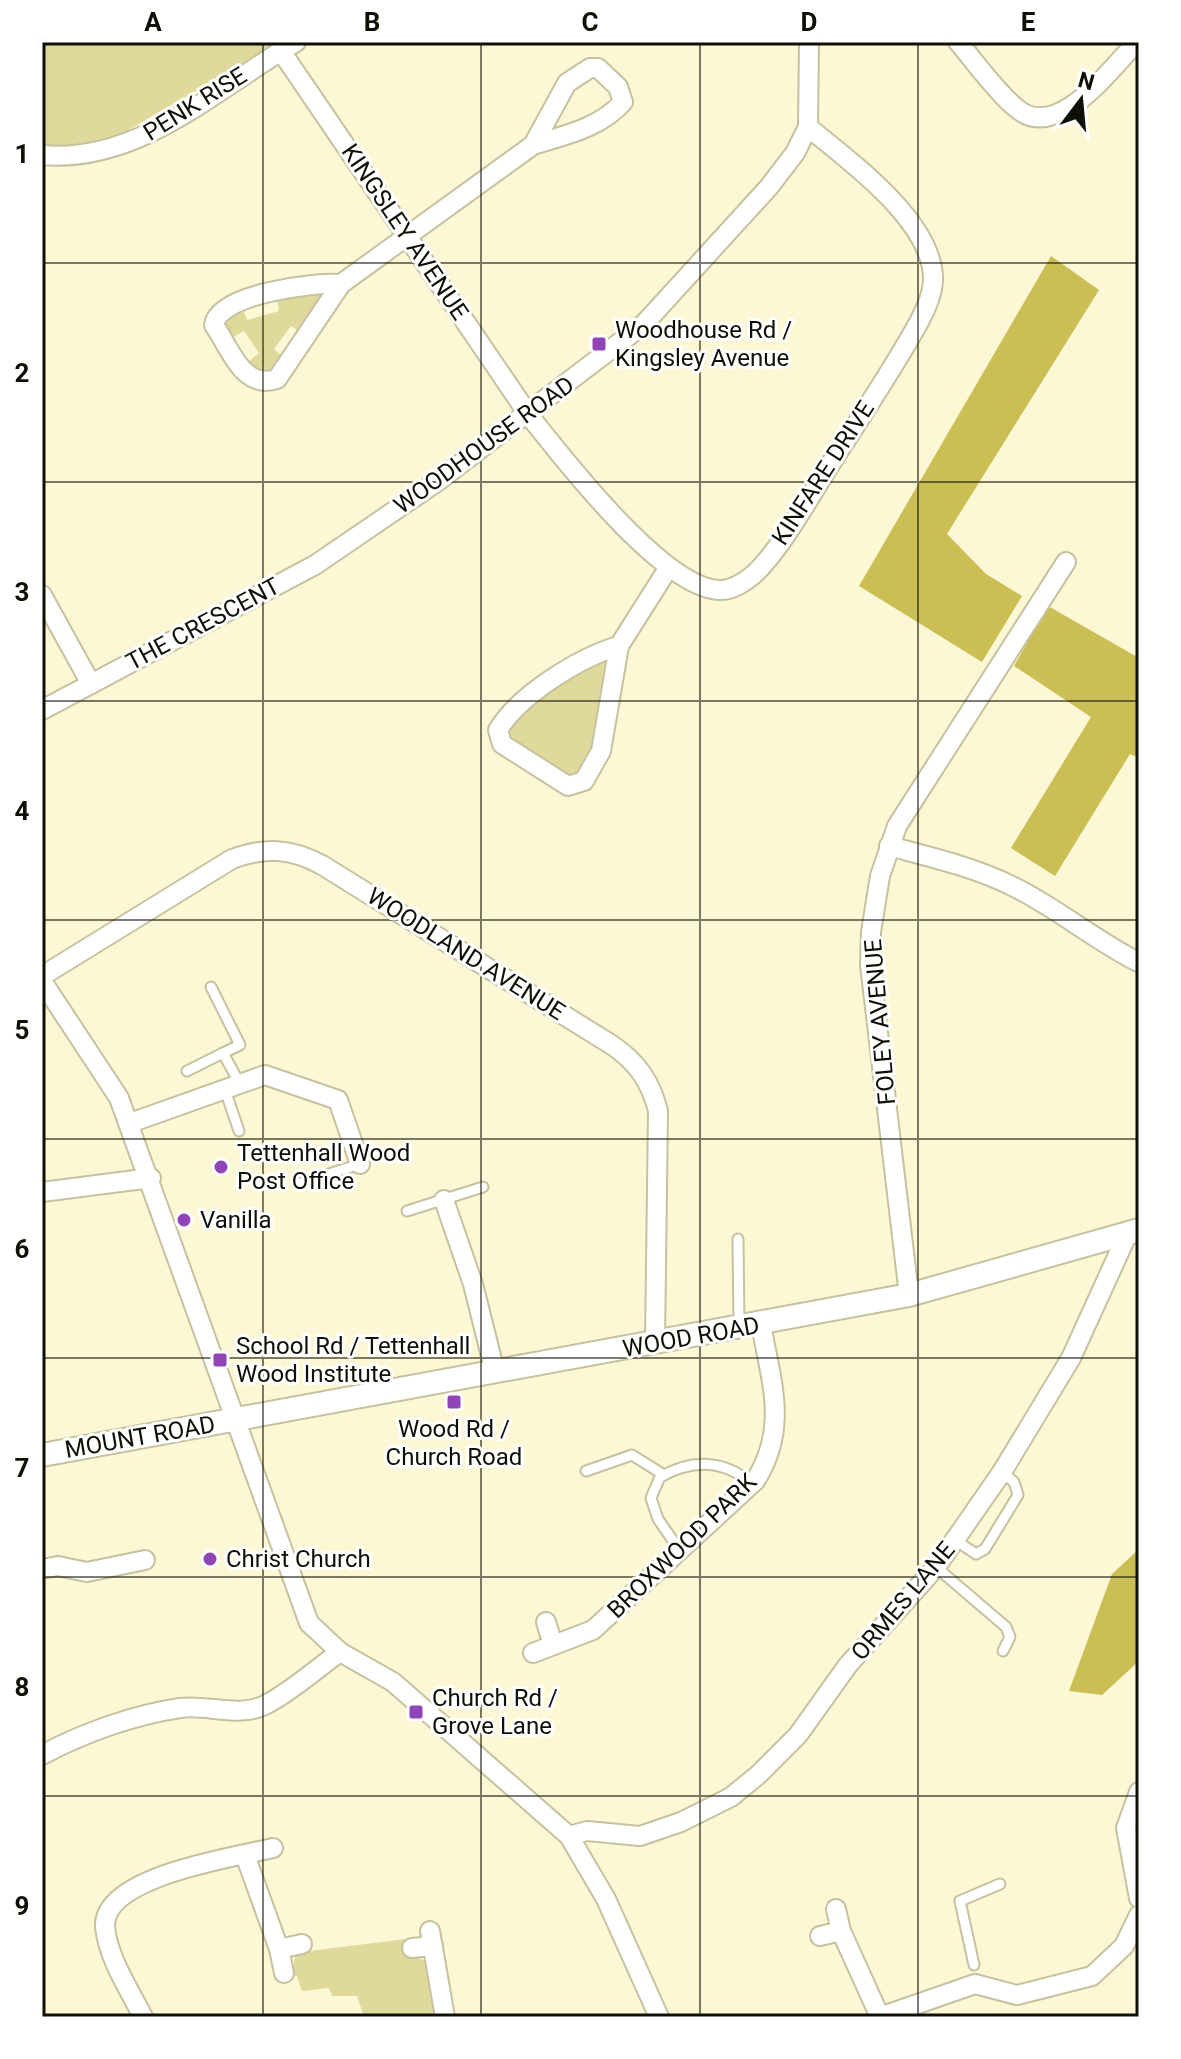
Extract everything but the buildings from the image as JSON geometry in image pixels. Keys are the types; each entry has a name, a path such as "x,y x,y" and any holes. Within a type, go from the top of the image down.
{"street":[{"name":"WOODHOUSE ROAD","path":"315,565 528,414 644,324 769,187 795,153 808,127 809,42"},
{"path":"958,42 1016,109 1041,117 1055,116 1072,108 1137,42"},
{"name":"PENK RISE","path":"42,155 107,151 144,137 288,46"},
{"name":"KINGSLEY AVENUE","path":"288,46 408,236 528,414"},
{"path":"341,284 315,282 228,305 215,317 214,325 249,378 264,383 277,379 341,284 533,145 588,127 612,114 623,102 618,87 598,68 590,68 567,83 533,145"},
{"name":"KINFARE DRIVE","path":"528,414 614,515 669,567 697,586 722,590 755,574 802,509 920,320 933,282 918,231 860,170 808,127"},
{"name":"FOLEY AVENUE","path":"909,1295 870,965 874,909 889,846 908,806 1066,562"},
{"name":"THE CRESCENT","path":"42,710 315,565"},
{"path":"619,646 597,652 575,665 506,717 498,730 502,744 568,786 584,781 601,751 619,646 669,567"},
{"path":"42,595 91,684"},
{"path":"889,846 989,875 1015,887 1097,942 1138,962"},
{"name":"WOODLAND AVENUE","path":"42,978 232,859 262,850 284,850 322,865 612,1045 634,1062 645,1078 658,1111 655,1343"},
{"path":"42,978 119,1098 130,1123 309,1623 340,1652 393,1682 569,1836 606,1899 659,2017"},
{"path":"130,1123 265,1075 338,1100 360,1164"},
{"path":"42,1192 151,1178"},
{"path":"444,1200 473,1284 495,1372"},
{"name":"WOOD ROAD","path":"238,1420 909,1295 1133,1232"},
{"name":"ORMES LANE","path":"569,1836 587,1831 640,1836 681,1822 731,1797 798,1735 848,1665 936,1567 1002,1472 1071,1358 1133,1232"},
{"name":"BROXWOOD PARK","path":"533,1653 593,1630 752,1484 770,1458 776,1413 750,1326"},
{"name":"MOUNT ROAD","path":"42,1455 238,1420"},
{"path":"42,1569 58,1566 87,1572 145,1560"},
{"path":"546,1622 553,1645"},
{"path":"42,1755 68,1741 169,1711 246,1709 264,1705 340,1652"},
{"path":"1139,1792 1126,1828 1139,1898"},
{"path":"143,2017 107,1938 105,1923 117,1899 140,1882 273,1848"},
{"path":"245,1855 279,1949 284,1973"},
{"path":"836,1909 841,1931 880,2017 975,1975 1017,1995 1092,1976 1124,1946 1139,1915"},
{"path":"820,1936 841,1931"},
{"path":"412,1948 432,1938 445,2017"},
{"path":"279,1949 302,1944"}],"lane":[{"path":"187,1071 240,1045 211,987"},
{"path":"223,1053 239,1131"},
{"path":"298,1184 360,1164"},
{"path":"407,1211 483,1187"},
{"path":"738,1239 750,1326"},
{"path":"586,1471 632,1455 664,1475"},
{"path":"680,1551 658,1519 651,1498 655,1483 664,1475 704,1463 732,1470 752,1484"},
{"path":"955,1540 976,1554 985,1549 1018,1495 1014,1482 1002,1472"},
{"path":"936,1567 1006,1627 1010,1637 1003,1651"},
{"path":"975,1975 960,1901 1000,1884"}],"shaded area":[{"path":"42,42 280,42 106,143 56,148 42,146"},
{"path":"1051,256 1099,290 947,534 986,574 1022,596 982,662 859,586"},
{"path":"322,289 327,293 300,332 291,326 274,349 282,356 270,374 252,369 248,362 259,353 244,331 232,338 224,329 230,315 243,309 247,320 279,311 277,299"},
{"path":"1048,606 1139,658 1139,758 1130,754 1055,876 1011,848 1091,717 1014,666"},
{"path":"597,658 605,658 609,666 597,745 576,779 510,740 507,731 522,712"},
{"path":"1139,1549 1139,1661 1102,1695 1069,1691 1112,1574"},
{"path":"406,1939 408,1953 425,1961 432,1985 434,2017 363,2014 357,1996 332,1996 329,1988 302,1991 297,1976 292,1975 295,1957 301,1952"}],"place":[{"name":"Woodhouse Rd / Kingsley Avenue","path":"599,344"},
{"name":"Tettenhall Wood Post Office","path":"221,1167"},
{"name":"Vanilla","path":"184,1220"},
{"name":"School Rd / Tettenhall Wood Institute","path":"220,1360"},
{"name":"Wood Rd / Church Road","path":"454,1402"},
{"name":"Christ Church","path":"210,1559"},
{"name":"Church Rd / Grove Lane","path":"416,1712"}]}
